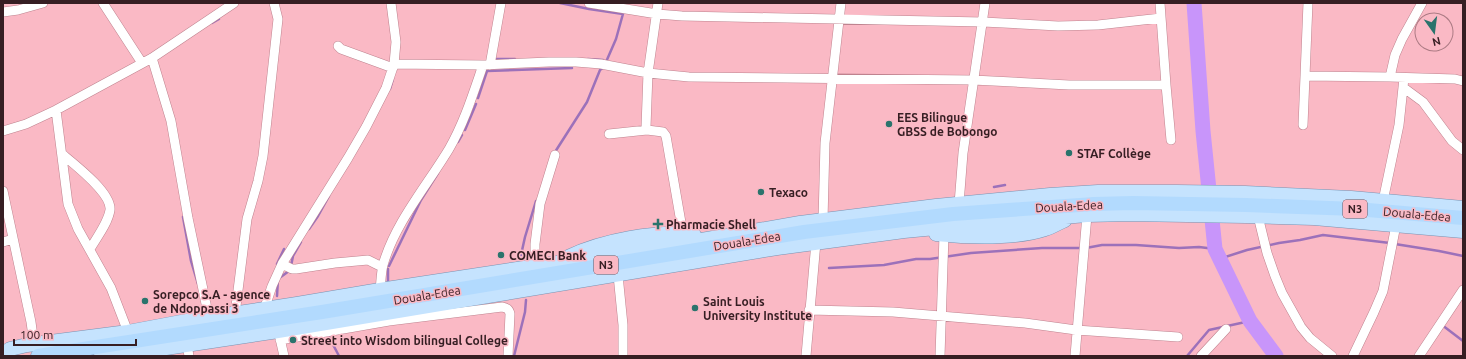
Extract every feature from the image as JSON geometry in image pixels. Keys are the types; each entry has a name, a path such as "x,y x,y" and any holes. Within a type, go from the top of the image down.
{"highway":[{"name":"Douala-Edea","path":"36,350 322,312 804,232 953,214 1094,204 1177,203 1249,207 1356,209 1463,218"}],"main road":[{"path":"3,354 10,349 36,350 209,318 380,290 555,264 823,220 959,204 1098,192 1177,203"},
{"path":"1249,207 1383,201 1463,208"},
{"path":"101,356 188,350 279,336 442,303 816,242 904,231 1081,215 1177,203"},
{"path":"1249,207 1314,218 1463,231"},
{"path":"904,231 944,235 978,236 1030,232 1045,229 1081,215"},
{"path":"555,264 584,249 645,236 683,234 710,238"}],"street":[{"path":"3,12 18,10 43,3"},
{"path":"103,3 142,63"},
{"path":"3,131 26,124 56,110 152,58 234,3"},
{"path":"235,314 248,219 263,156 278,19 274,3"},
{"path":"264,310 272,286 282,264 366,127 386,88 393,66 396,42 391,3"},
{"path":"380,290 382,267 394,236 437,169 459,130 469,108 486,65 501,3"},
{"path":"589,3 657,14 983,22 1058,26 1098,25 1161,18"},
{"path":"647,130 648,73 658,3"},
{"path":"823,220 823,167 841,3"},
{"path":"959,204 963,153 985,3"},
{"path":"1160,3 1171,140"},
{"path":"1303,125 1308,3"},
{"path":"1390,77 1395,55 1422,3"},
{"path":"338,46 341,49 393,66 576,62 601,64 648,73 689,77 973,80 1069,85 1166,85"},
{"path":"152,58 171,121 188,218 209,318"},
{"path":"1305,76 1455,79 1463,81"},
{"path":"1383,201 1398,125 1404,88 1404,78"},
{"path":"1404,88 1423,102 1452,141 1463,150"},
{"path":"56,110 68,204 78,229 112,288 128,332"},
{"path":"609,134 647,130 663,132 666,136 683,234"},
{"path":"62,154 86,175 103,194 110,208 108,218 90,249"},
{"path":"535,267 535,244 540,204 555,155"},
{"path":"3,191 36,350"},
{"path":"1249,207 1282,293 1301,326 1310,338 1332,356"},
{"path":"1075,356 1081,215"},
{"path":"1353,356 1383,291 1396,225"},
{"path":"940,356 944,235"},
{"path":"3,242 13,239"},
{"path":"806,356 816,242"},
{"path":"282,264 292,269 296,269 368,260 382,267"},
{"path":"618,275 623,326 623,356"},
{"path":"1419,356 1463,290"},
{"path":"284,356 279,336 502,307 507,308 510,314 508,356"},
{"path":"809,310 893,312 1076,330 1178,337"},
{"path":"1201,356 1226,330"}],"waterway":[{"path":"560,3 623,14"},
{"path":"606,62 616,39 626,3"},
{"path":"1194,3 1203,131 1215,249 1250,321 1276,356"},
{"path":"212,23 219,19"},
{"path":"492,59 515,59"},
{"path":"588,59 603,60"},
{"path":"555,152 587,102 600,70 604,67"},
{"path":"478,98 487,71 572,68"},
{"path":"390,89 393,79"},
{"path":"465,130 476,104"},
{"path":"458,142 462,135"},
{"path":"389,266 421,200 438,173"},
{"path":"994,187 1005,185"},
{"path":"309,229 329,196"},
{"path":"521,255 536,201"},
{"path":"183,217 191,261 198,284"},
{"path":"1219,259 1247,250 1323,235 1390,243"},
{"path":"291,266 293,256 301,242"},
{"path":"1395,244 1463,256"},
{"path":"1086,248 1102,245 1136,245 1215,249"},
{"path":"829,268 884,265 916,259 930,259 971,253 1042,248 1081,248"},
{"path":"277,264 284,249"},
{"path":"388,269 388,284"},
{"path":"277,296 278,279 289,271"},
{"path":"514,356 525,312 526,300"},
{"path":"1187,356 1209,330 1250,321"},
{"path":"1442,325 1463,341"},
{"path":"328,335 339,356"}],"place":[{"name":"EES Bilingue GBSS de Bobongo","path":"889,124"},
{"name":"STAF Collège","path":"1069,153"},
{"name":"Texaco","path":"761,192"},
{"name":"Pharmacie Shell","path":"658,224"},
{"name":"COMECI Bank","path":"501,255"},
{"name":"Sorepco S.A - agence de Ndoppassi 3","path":"145,301"},
{"name":"Saint Louis University Institute","path":"695,308"},
{"name":"Street into Wisdom bilingual College","path":"293,340"}]}
